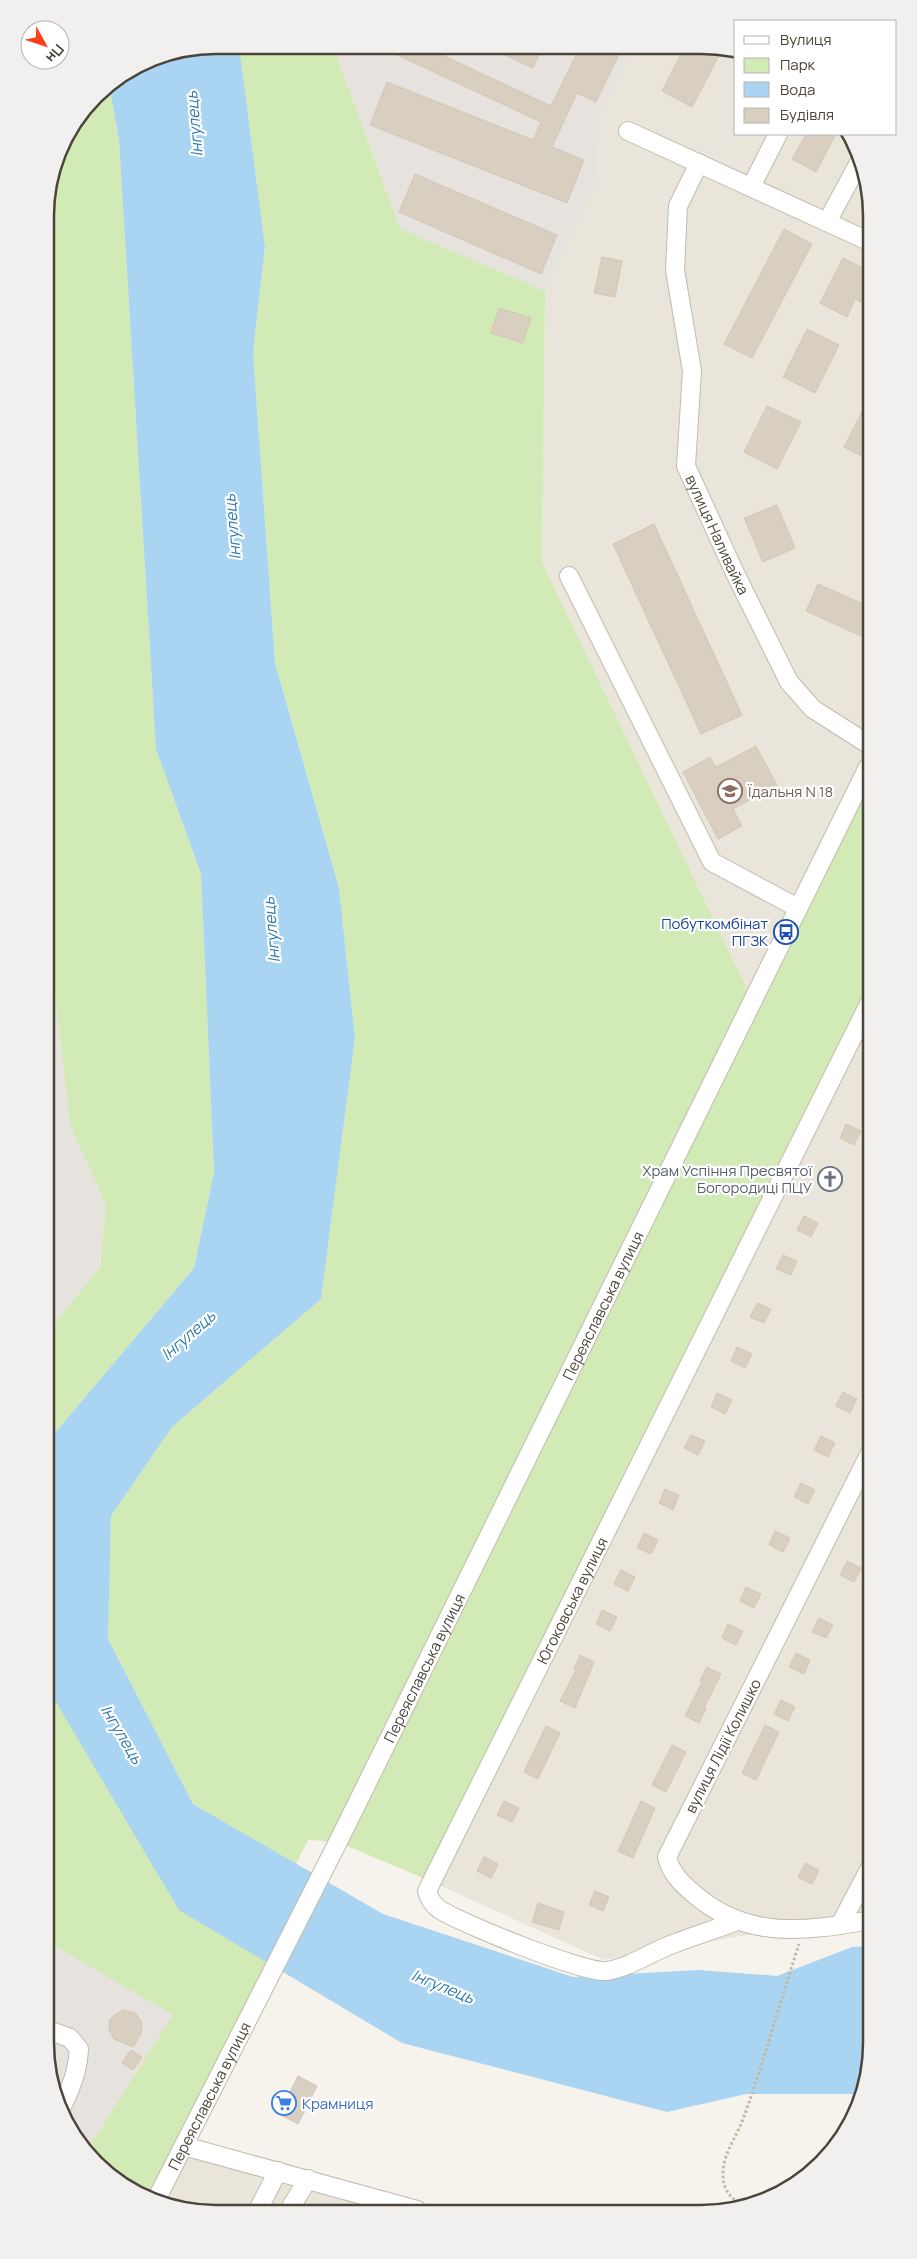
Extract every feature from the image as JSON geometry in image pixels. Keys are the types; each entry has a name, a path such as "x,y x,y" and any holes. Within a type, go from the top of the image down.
{"street":[{"path":"628,131 863,239"},
{"path":"751,187 777,135"},
{"name":"вулиця Наливайка","path":"699,163 678,206 675,270 692,371 686,466 734,571 789,682 813,709 863,741"},
{"path":"827,222 856,168"},
{"path":"569,576 712,862 798,908"},
{"name":"Переяславська вулиця","path":"159,2195 338,1842 863,777"},
{"name":"Югоковська вулиця","path":"737,1921 672,1944 608,1971 596,1971 528,1948 452,1916 437,1908 429,1898 427,1891 863,1016"},
{"name":"вулиця Лідії Колишко","path":"863,1467 668,1857 669,1867 679,1882 707,1905 722,1915 737,1921 775,1930 863,1921"},
{"path":"840,1925 863,1881"},
{"path":"54,2032 70,2038 79,2048 79,2063 71,2089 65,2101"},
{"path":"184,2146 399,2205"},
{"path":"261,2205 278,2171"},
{"path":"292,2205 308,2179"}],"path":[{"path":"736,2201 726,2189 723,2176 725,2157 743,2120 801,1937"}],"shaded area":[{"path":"336,54 630,54 595,126 598,178 545,291 400,229"},
{"path":"630,54 712,54 734,57 734,135 842,135 858,174 862,195 863,777 752,1001 542,562 545,291 598,178 595,126"},
{"path":"54,983 70,1125 106,1205 100,1267 55,1323"},
{"path":"863,1015 863,1921 775,1930 604,1960 430,1881"},
{"path":"54,1945 174,2014 90,2145 75,2124 66,2105 59,2085 55,2064"},
{"path":"184,2146 399,2205 216,2205 195,2204 159,2195"}],"green space":[{"path":"240,54 336,54 400,229 545,291 542,562 752,1000 863,777 863,1015 430,1881 338,1842 308,1840 296,1864 193,1804 108,1639 111,1516 172,1427 321,1299 355,1038 339,888 275,663 253,352 265,247"},
{"path":"111,93 119,140 156,749 201,874 214,1172 194,1268 54,1434 54,1323 100,1267 106,1205 70,1125 54,984 54,205 59,174 75,135 87,117"},
{"path":"54,1697 275,1966 149,2191 117,2172 90,2145 173,2015 54,1945"}],"water":[{"name":"Інгулець","path":"205,54 240,54 265,247 253,352 275,663 339,888 355,1038 321,1299 172,1427 111,1516 108,1639 193,1804 383,1914 573,1977 698,1970 777,1976 852,1947 863,1946 863,2054 855,2094 746,2094 667,2112 402,2043 179,1910 54,1699 54,1434 194,1268 214,1172 201,874 156,749 119,140 111,93 117,87 135,75 174,59"}],"building":[{"path":"395,54 440,54 551,106 577,54 619,54 596,102 577,93 552,147 584,160 567,203 370,125 387,82 533,140 541,122"},
{"path":"503,54 540,54 533,68"},
{"path":"681,54 719,55 692,107 662,91"},
{"path":"805,135 835,135 816,172 792,159"},
{"path":"415,174 557,235 541,274 399,212"},
{"path":"784,229 812,244 752,358 724,344"},
{"path":"602,257 622,261 615,297 594,293"},
{"path":"843,258 863,268 863,303 855,299 847,317 820,303"},
{"path":"499,308 531,318 523,343 491,333"},
{"path":"807,329 839,345 815,393 783,377"},
{"path":"767,406 801,422 777,469 744,452"},
{"path":"863,410 863,457 844,447"},
{"path":"777,505 795,548 763,562 744,518"},
{"path":"654,524 742,715 701,734 613,544"},
{"path":"818,584 863,604 863,637 806,611"},
{"path":"756,746 777,785 733,809 742,826 718,839 683,772 710,757 716,767"},
{"path":"846,1124 861,1131 854,1145 840,1138"},
{"path":"828,1169 843,1176 836,1190 821,1183"},
{"path":"804,1216 818,1223 811,1237 797,1230"},
{"path":"783,1255 797,1261 791,1275 776,1269"},
{"path":"757,1303 771,1309 764,1323 750,1317"},
{"path":"737,1347 752,1354 745,1368 731,1361"},
{"path":"843,1392 857,1399 850,1413 836,1406"},
{"path":"717,1393 732,1400 725,1414 711,1407"},
{"path":"691,1435 705,1441 698,1455 684,1448"},
{"path":"821,1436 835,1443 828,1457 814,1450"},
{"path":"801,1483 815,1490 808,1504 794,1497"},
{"path":"665,1489 679,1495 673,1510 659,1503"},
{"path":"775,1531 790,1538 783,1552 769,1545"},
{"path":"644,1533 658,1540 651,1554 637,1548"},
{"path":"847,1561 861,1568 854,1582 840,1575"},
{"path":"621,1570 635,1577 628,1591 614,1584"},
{"path":"746,1587 761,1594 754,1608 740,1601"},
{"path":"602,1610 617,1617 610,1631 596,1624"},
{"path":"819,1618 833,1625 826,1638 812,1632"},
{"path":"728,1624 743,1631 736,1645 722,1638"},
{"path":"796,1653 810,1660 804,1674 789,1667"},
{"path":"580,1655 594,1662 575,1708 560,1701 576,1670 574,1669"},
{"path":"707,1667 721,1674 704,1708 706,1709 699,1723 685,1716 702,1682 700,1681"},
{"path":"781,1700 795,1707 788,1721 774,1714"},
{"path":"765,1725 779,1732 756,1780 742,1773"},
{"path":"546,1726 560,1733 538,1779 524,1772"},
{"path":"672,1745 686,1752 666,1792 652,1785"},
{"path":"504,1801 519,1808 512,1822 497,1815"},
{"path":"641,1801 655,1808 633,1858 618,1851"},
{"path":"484,1857 498,1864 491,1878 477,1871"},
{"path":"805,1863 819,1870 812,1884 798,1877"},
{"path":"595,1891 609,1897 603,1911 589,1905"},
{"path":"538,1903 564,1912 559,1930 532,1922"},
{"path":"124,2010 135,2013 142,2022 141,2034 133,2047 114,2039 109,2030 110,2019"},
{"path":"131,2050 142,2057 133,2070 122,2063"},
{"path":"298,2076 317,2086 298,2124 279,2114"}],"place":[{"name":"Їдальня N 18","path":"730,791"},
{"name":"Побуткомбінат ПГЗК","path":"786,932"},
{"name":"Храм Успіння Пресвятої Богородиці ПЦУ","path":"830,1179"},
{"name":"Крамниця","path":"284,2103"}]}
